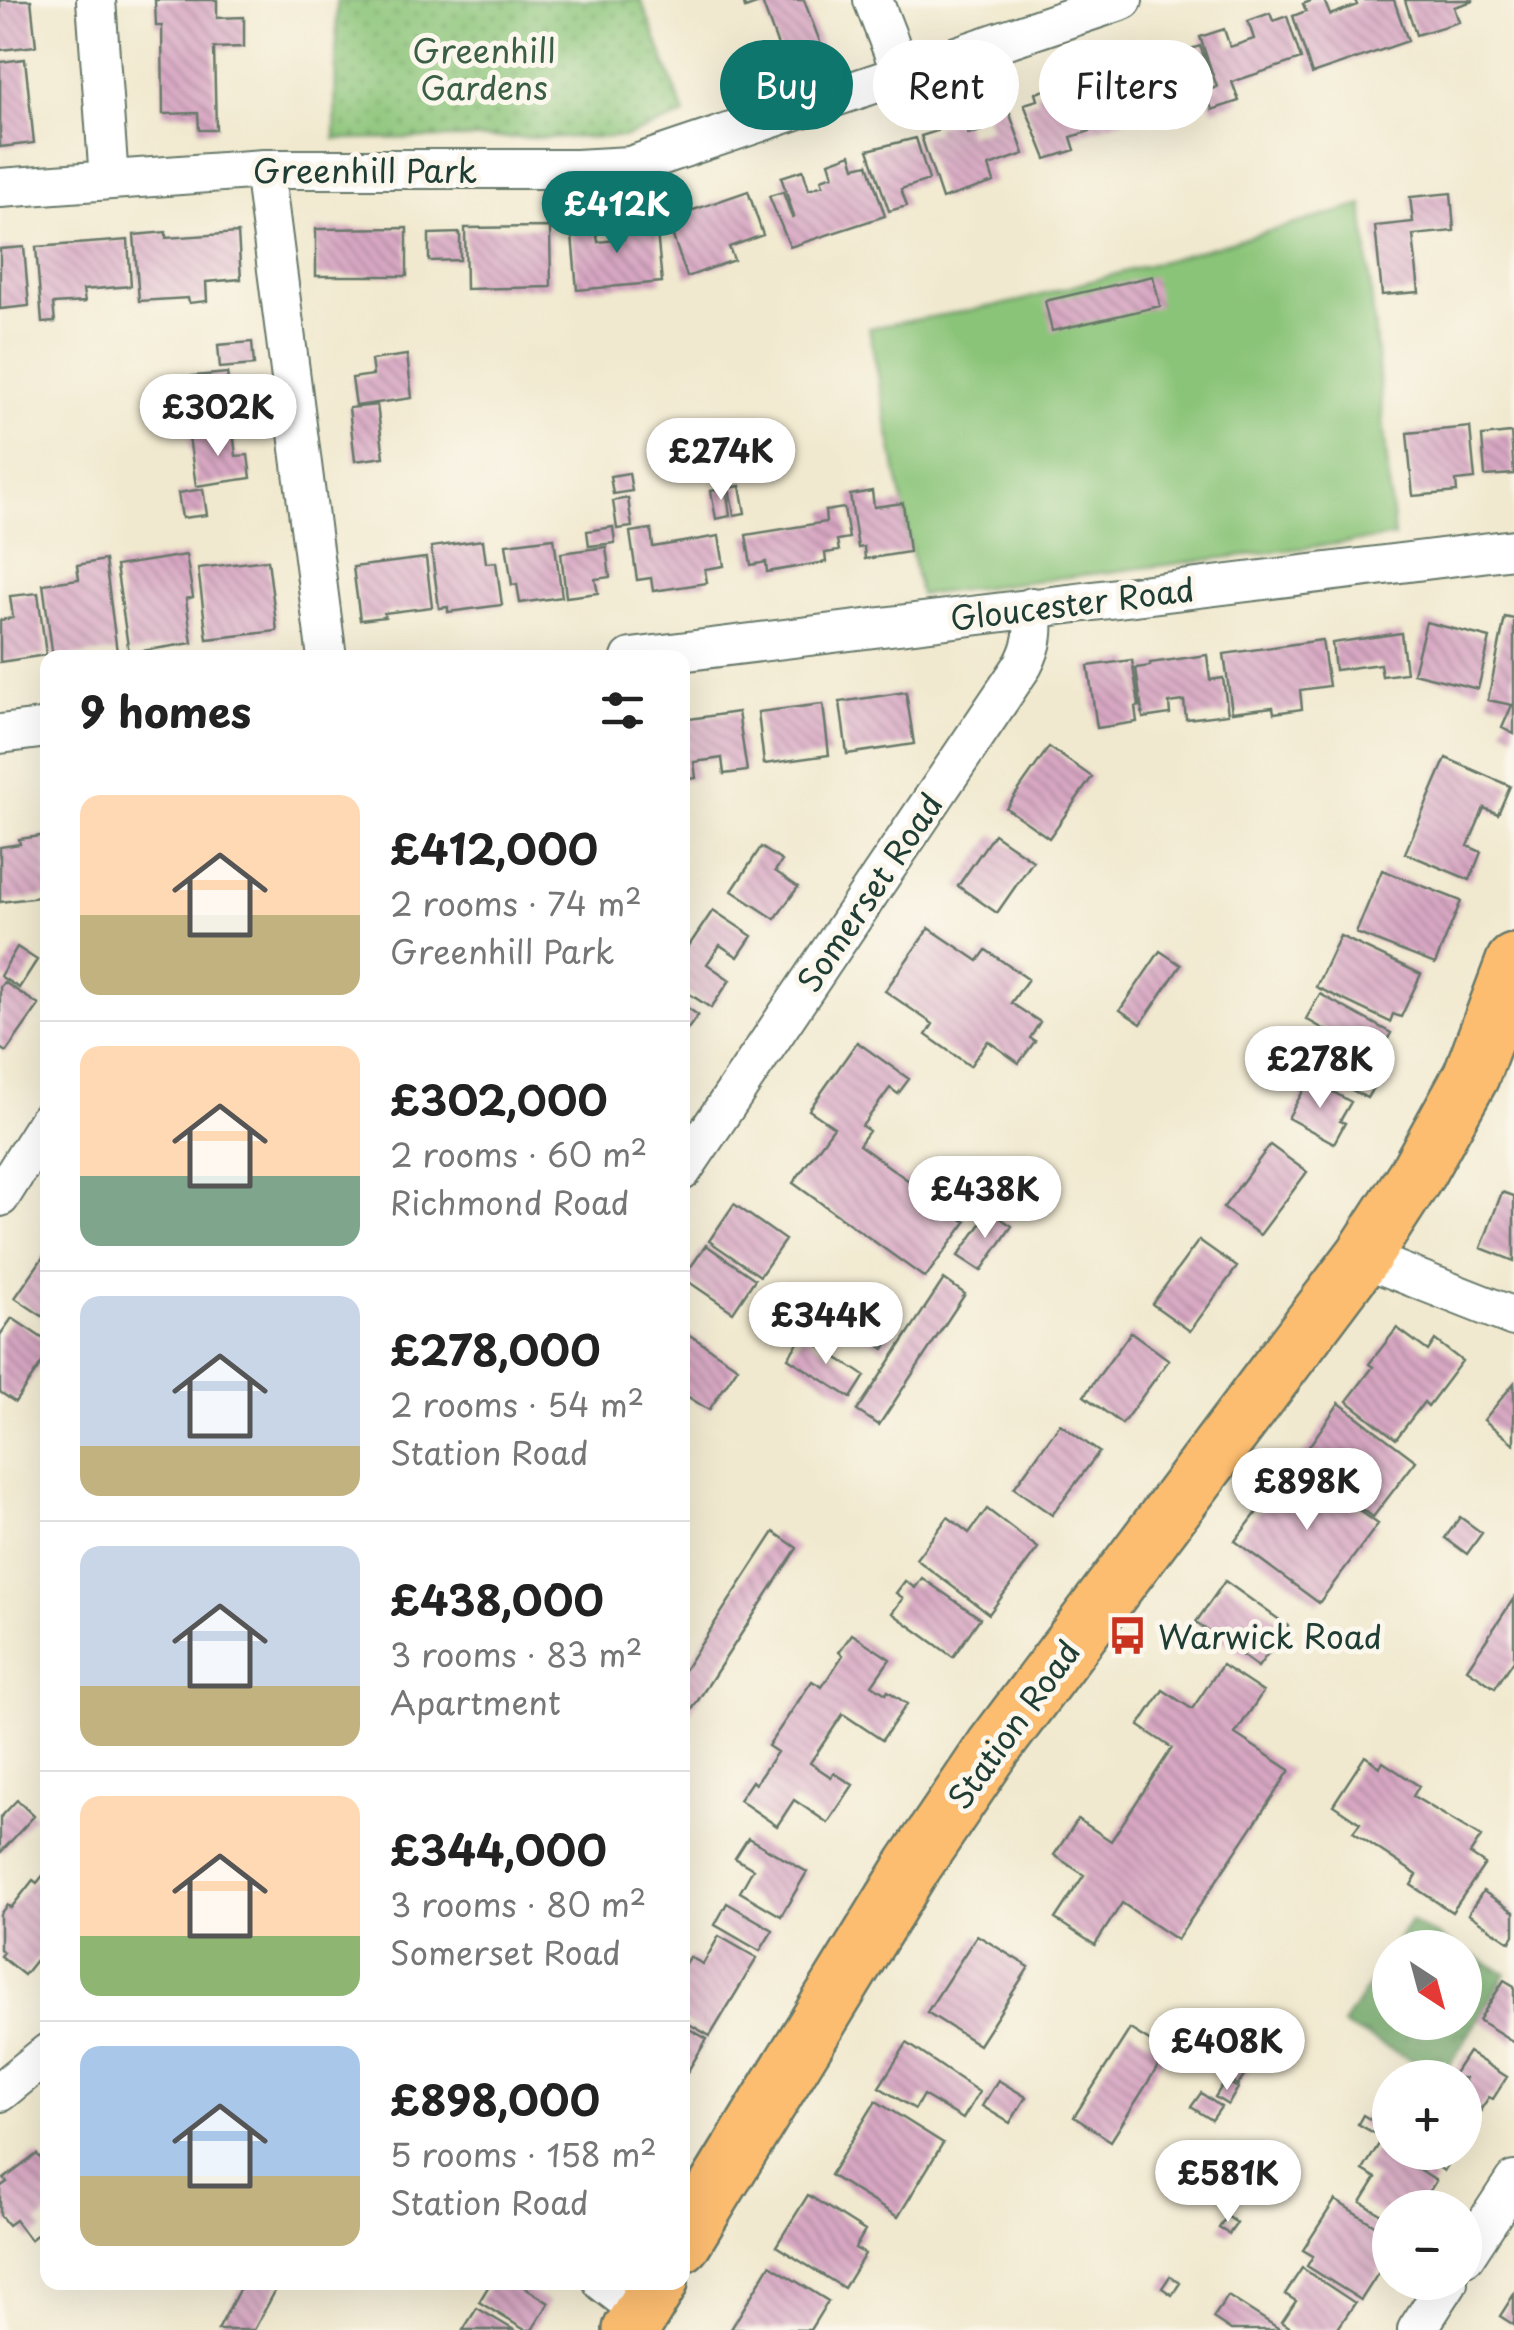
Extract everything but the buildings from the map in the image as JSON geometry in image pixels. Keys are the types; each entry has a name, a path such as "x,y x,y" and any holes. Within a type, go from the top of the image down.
{"main road":[{"name":"Station Road","path":"690,2231 904,1880 994,1748 1364,1254 1419,1170 1470,1076 1514,962"}],"street":[{"path":"96,0 109,180"},
{"path":"872,0 888,40"},
{"name":"Greenhill Park","path":"1005,40 1123,0"},
{"name":"Greenhill Park","path":"0,188 264,169 630,166 873,85"},
{"path":"264,169 326,650"},
{"name":"Gloucester Road","path":"690,650 1514,549"},
{"name":"Somerset Road","path":"690,1159 1023,666 1035,631 1032,607"},
{"path":"0,734 40,729"},
{"path":"0,1197 40,1134"},
{"path":"1364,1254 1382,1265 1514,1316"},
{"path":"0,2092 40,2060"},
{"path":"1482,2230 1514,2182"},
{"path":"1418,2330 1437,2300"}],"green space":[{"name":"Greenhill Gardens","path":"337,0 641,0 685,115 625,137 335,139"},
{"path":"1363,205 1394,537 920,595 869,328 1016,302"},
{"path":"1410,1921 1427,1930 1404,1930"},
{"path":"1482,1960 1506,1973 1482,2012"},
{"path":"1372,1980 1372,2040 1343,2025"},
{"path":"1372,2040 1465,2040 1453,2060 1412,2060"}],"place":[{"name":"Warwick Road","path":"1128,1636"}]}
